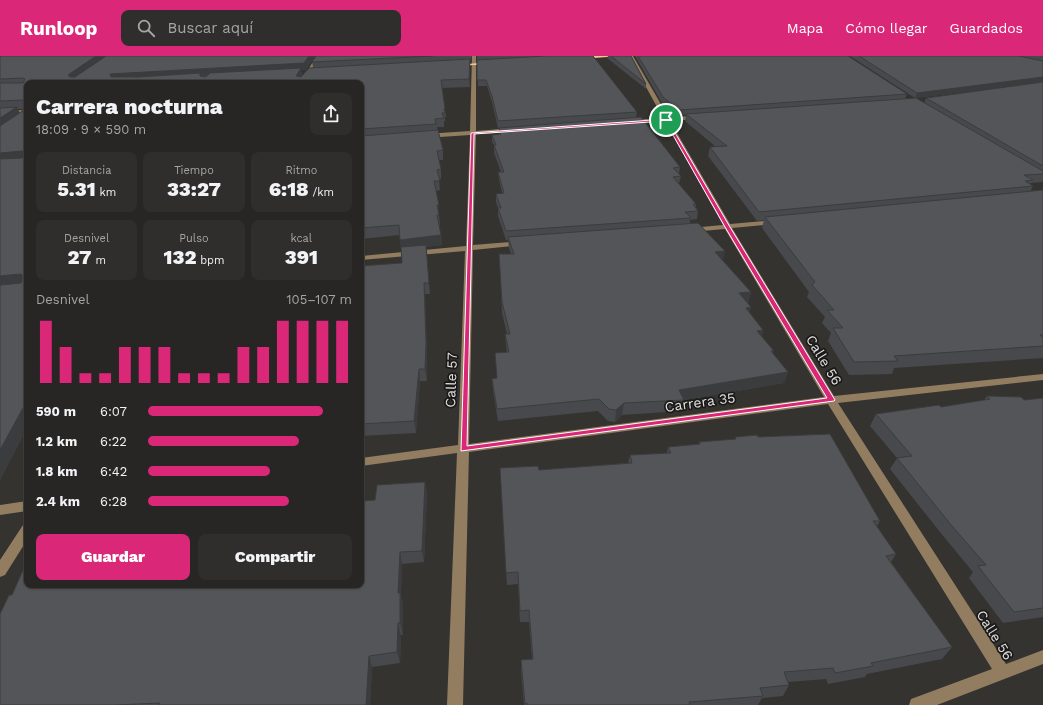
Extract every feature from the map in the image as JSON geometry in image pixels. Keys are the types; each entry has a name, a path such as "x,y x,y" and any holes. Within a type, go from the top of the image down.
{"main road":[{"path":"572,58 618,56"},
{"path":"449,65 473,60 496,62"},
{"path":"300,73 316,72"}],"street":[{"path":"303,80 318,56"},
{"name":"Calle 56","path":"631,56 728,227 832,400 1003,673"},
{"name":"Calle 57","path":"455,705 469,247 473,60"},
{"path":"0,112 24,113"},
{"path":"627,122 705,117"},
{"path":"421,137 519,130"},
{"path":"681,231 783,222"},
{"path":"364,258 532,242"},
{"name":"Carrera 35","path":"364,462 832,400 1043,377"},
{"path":"0,510 24,506"},
{"path":"0,571 24,534"},
{"path":"917,705 1043,657"}],"building":[{"path":"0,56 96,56 68,75 70,77 75,77 106,56 309,56 304,63 110,74 111,77 139,77 200,73 200,76 206,77 210,73 301,68 296,76 301,77 309,68 470,59 469,79 441,80 445,113 442,113 444,118 435,119 436,124 364,129 364,80 0,79"},
{"path":"316,56 433,56 312,62"},
{"path":"546,56 593,56 637,112 498,121 492,96 486,80 477,80 477,60"},
{"path":"611,56 631,56 646,84"},
{"path":"638,56 848,56 907,94 679,110 663,97"},
{"path":"859,56 1019,56 1043,61 1043,77 917,93"},
{"path":"24,81 24,101 0,101 0,83 23,83"},
{"path":"1043,82 1043,166 926,98"},
{"path":"916,98 1043,171 1043,174 1024,175 1033,180 1025,181 1033,186 759,212 710,147 727,146 686,114"},
{"path":"17,107 0,118 0,108"},
{"path":"24,110 24,153 22,151 0,153 0,126"},
{"path":"641,117 680,167 673,168 681,176 673,177 696,204 693,204 698,211 685,212 691,218 506,231 498,208 501,208 496,194 504,193 498,172 504,172 492,135 501,134 499,128"},
{"path":"438,130 443,150 437,151 441,169 437,170 440,181 434,181 439,205 437,205 439,215 437,215 441,235 400,240 399,225 364,228 364,136"},
{"path":"24,153 24,408 0,450 0,285 21,283 22,275 0,276 0,159 22,158"},
{"path":"1043,190 1043,335 1040,335 1043,338 1043,346 894,356 898,361 854,362 833,328 843,328 827,310 834,310 812,285 815,282 765,217"},
{"path":"698,223 725,251 715,252 751,292 739,293 751,307 746,308 763,330 757,331 774,351 771,351 788,372 679,390 684,400 624,403 616,410 609,409 599,399 497,409 492,379 497,378 495,353 509,352 505,334 510,334 502,302 499,254 514,254 508,237"},
{"path":"426,245 429,283 424,283 426,343 425,369 419,369 414,421 364,424 364,266 402,263 401,247"},
{"path":"987,396 1021,397 1024,400 1043,398 1043,608 1014,612 978,566 986,565 897,458 912,456 876,414 939,405 941,407 990,399"},
{"path":"830,434 880,521 873,521 896,554 886,556 952,647 871,663 873,666 835,673 833,668 784,672 789,685 760,688 763,696 689,702 690,705 525,704 521,660 533,659 529,610 520,611 518,572 506,573 500,468 538,466 539,470 632,463 630,455 671,453 668,447 700,444 699,442 736,439 735,437 757,435 758,437"},
{"path":"425,482 422,551 400,552 398,593 400,593 400,623 398,623 397,652 369,656 366,705 159,705 160,703 115,705 0,705 0,614 9,595 12,595 24,568 24,588 364,588 364,501 375,500 377,485"}],"route":[{"path":"666,120 728,227 832,400 463,449 472,133 666,120"}]}
